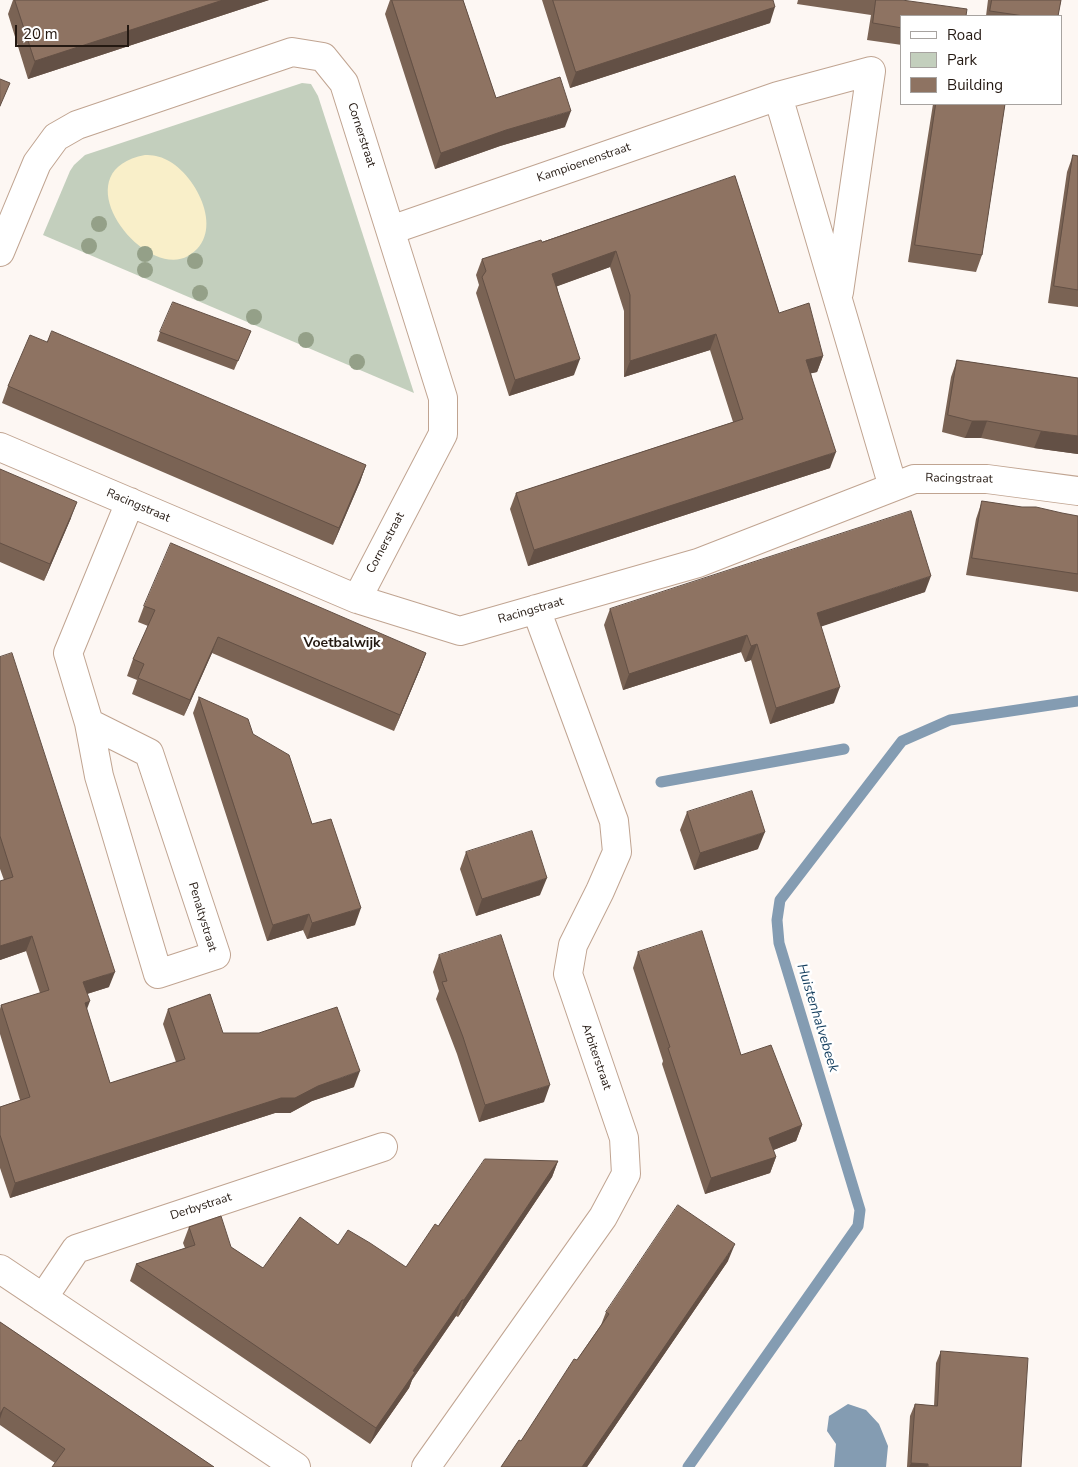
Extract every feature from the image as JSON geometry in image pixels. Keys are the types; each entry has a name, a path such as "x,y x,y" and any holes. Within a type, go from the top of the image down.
{"street":[{"name":"Cornerstraat","path":"0,252 37,163 56,138 77,126 292,52 323,57 344,83 444,398 444,434 357,599"},
{"name":"Kampioenenstraat","path":"391,230 778,96 871,70 838,301"},
{"name":"Kampioenenstraat","path":"778,96 893,487"},
{"name":"Racingstraat","path":"0,447 357,599 460,631 698,562 914,478 987,478 1078,491"},
{"name":"Penaltystraat","path":"89,723 149,753 216,955 158,974 99,776 89,723 68,653 130,502"},
{"name":"Arbiterstraat","path":"426,1467 603,1217 626,1174 624,1138 568,974 573,945 617,852 614,821 536,609"},
{"name":"Derbystraat","path":"43,1298 76,1249 383,1147"},
{"path":"0,1269 296,1467"}],"green space":[{"path":"302,83 311,84 318,96 414,393 43,235 70,171 85,155"}],"sand":[{"path":"145,155 162,158 178,168 197,191 203,205 206,220 205,234 200,246 188,256 170,259 150,253 132,239 117,221 109,201 109,181 120,165"}],"water":[{"path":"848,1404 866,1410 879,1424 888,1446 886,1467 834,1467 836,1444 827,1431 829,1416"}],"building":[{"path":"15,0 223,0 35,61"},
{"path":"392,0 463,0 496,98 560,77 571,111 506,130 441,153"},
{"path":"553,0 773,0 775,7 576,72"},
{"path":"876,0 902,0 967,9 966,15 900,15 900,28 873,23"},
{"path":"992,0 1061,0 1058,15 1017,15 990,11"},
{"path":"0,79 10,83 0,106"},
{"path":"936,105 1005,105 982,255 915,245"},
{"path":"1073,155 1078,156 1078,290 1054,286"},
{"path":"735,176 779,313 809,303 823,356 806,360 836,452 534,550 516,493 743,419 716,334 630,361 630,295 616,251 552,274 580,359 515,380 482,277 486,271 482,259 541,240 542,242"},
{"path":"173,302 251,331 238,361 160,332"},
{"path":"52,331 366,465 339,528 8,386 30,335 47,342"},
{"path":"957,360 1078,378 1078,436 987,421 972,421 948,415"},
{"path":"0,469 77,502 50,564 0,543"},
{"path":"982,501 1022,507 1036,507 1078,516 1078,574 972,558"},
{"path":"911,511 931,576 817,613 840,687 776,708 757,644 751,646 747,635 629,674 610,609"},
{"path":"171,543 426,653 400,715 218,637 190,700 138,678 144,664 133,659 155,610 144,606"},
{"path":"12,653 115,972 83,982 90,1001 85,1003 110,1083 185,1059 168,1009 210,994 223,1033 259,1033 337,1007 360,1071 318,1086 295,1098 281,1098 15,1183 0,1135 0,1107 30,1097 1,1005 49,990 32,936 0,946 0,881 13,877 0,836 0,657"},
{"path":"199,697 248,719 253,734 289,755 312,824 331,819 361,908 312,923 309,914 273,925"},
{"path":"752,791 765,832 700,853 687,812"},
{"path":"532,831 547,878 482,899 466,852"},
{"path":"702,931 741,1055 771,1045 802,1125 769,1138 776,1157 711,1178 638,952"},
{"path":"501,935 550,1085 485,1105 463,1037 442,982 447,981 439,955"},
{"path":"485,1159 558,1161 464,1300 462,1300 413,1371 415,1372 376,1428 136,1264 195,1245 189,1227 221,1216 231,1247 263,1268 300,1217 338,1245 348,1230 406,1267 435,1224 438,1226"},
{"path":"678,1205 735,1244 582,1467 501,1467 519,1440 521,1441 574,1359 577,1360 609,1314 606,1312"},
{"path":"0,1322 214,1467 52,1467 65,1449 4,1407 0,1414"},
{"path":"941,1351 1028,1358 1021,1467 928,1467 928,1464 911,1463 915,1404 937,1406"}],"waterway":[{"name":"Huistenhalvebeek","path":"688,1467 858,1226 860,1210 779,943 777,920 780,900 902,741 950,720 1078,701"},
{"name":"Huistenhalvebeek","path":"661,782 844,749"}],"district":[{"name":"Voetbalwijk","path":"342,644"}]}
